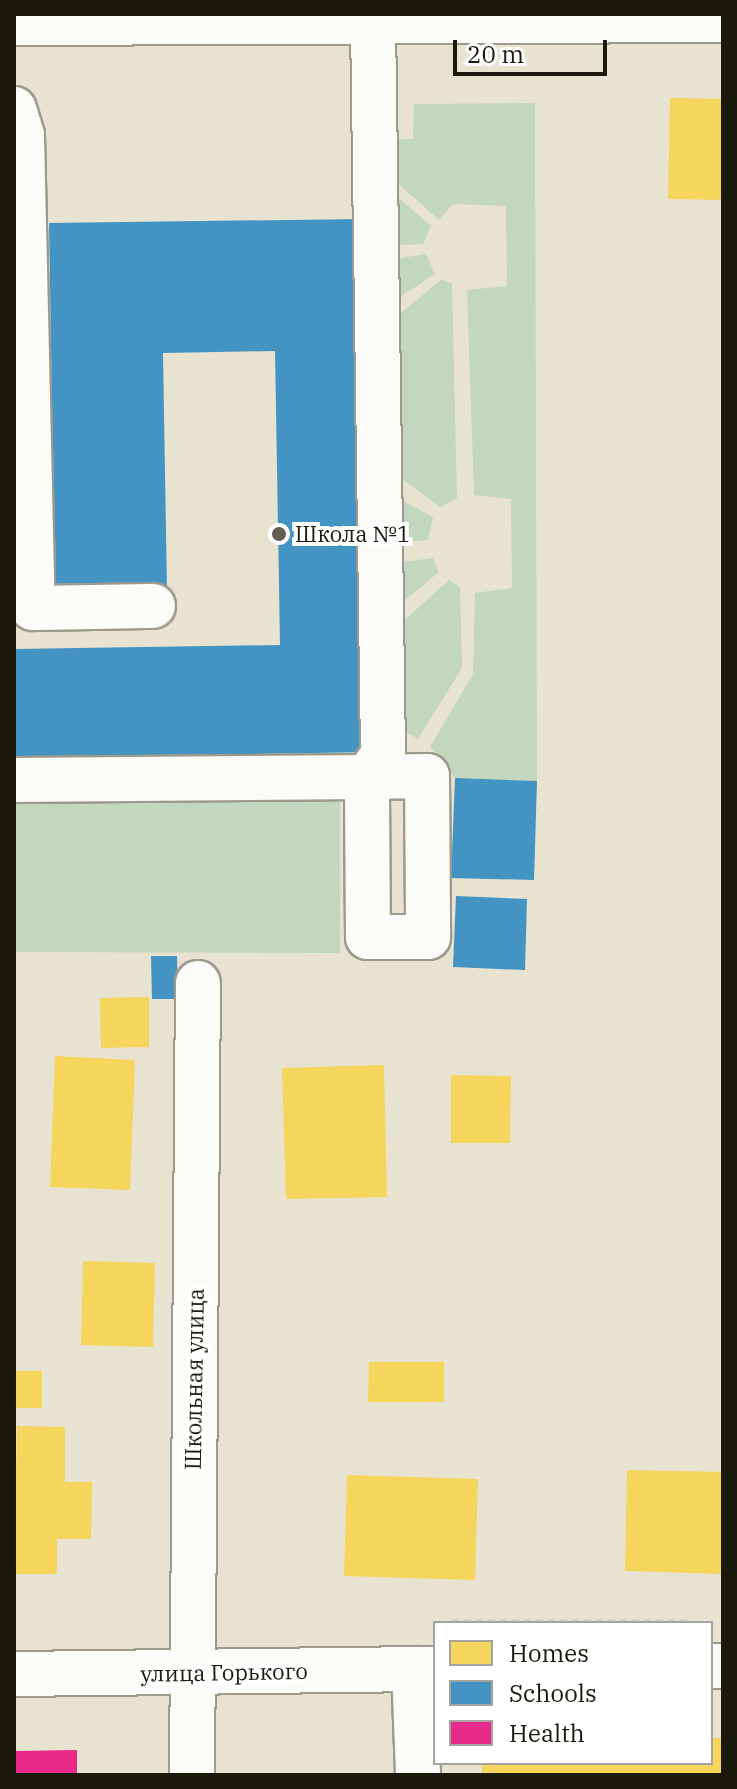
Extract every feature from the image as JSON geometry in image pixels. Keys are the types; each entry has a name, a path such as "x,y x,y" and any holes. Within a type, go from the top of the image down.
{"street":[{"path":"14,23 202,18 373,22 723,20"},
{"path":"14,780 367,777 383,755 373,22"},
{"path":"14,109 22,136 33,608 153,606"},
{"name":"Школьная улица","path":"192,1775 190,1672 198,983"},
{"path":"418,1775 425,1669"},
{"name":"улица Горького","path":"14,1674 425,1669"}],"green space":[{"path":"535,103 537,781 455,778 430,747 473,674 475,593 512,588 511,499 474,495 467,290 507,286 506,206 453,204 439,220 381,169 380,140 413,139 414,104"},
{"path":"381,182 431,226 423,244 382,246"},
{"path":"426,254 435,274 383,308 382,261"},
{"path":"442,279 452,284 457,498 440,507 385,466 383,328"},
{"path":"385,491 433,517 428,540 386,544"},
{"path":"433,558 439,572 387,615 386,564"},
{"path":"449,580 460,587 462,668 418,739 388,723 387,636"},
{"path":"14,790 340,791 340,953 14,952"}],"building: Homes":[{"path":"670,98 723,99 723,200 668,199"},
{"path":"149,997 149,1047 101,1048 100,998"},
{"path":"55,1056 135,1060 130,1190 50,1187"},
{"path":"384,1065 387,1197 286,1199 282,1068"},
{"path":"451,1075 511,1076 510,1143 451,1143"},
{"path":"83,1261 155,1263 153,1347 81,1345"},
{"path":"369,1362 444,1362 444,1402 368,1402"},
{"path":"14,1371 42,1371 42,1408 14,1408"},
{"path":"17,1426 65,1427 65,1482 92,1482 91,1539 57,1539 57,1574 14,1574"},
{"path":"627,1470 723,1472 723,1574 625,1571"},
{"path":"347,1475 478,1479 475,1580 344,1576"},
{"path":"713,1738 723,1738 723,1775 482,1775 482,1765 713,1765"}],"building: Schools":[{"path":"364,219 373,752 14,758 14,649 280,645 275,351 163,353 167,591 55,592 49,223"},
{"path":"455,778 537,781 534,880 451,878"},
{"path":"456,896 527,899 525,970 453,967"},
{"path":"151,956 177,956 178,999 152,999"}],"building: Health":[{"path":"77,1750 77,1775 14,1775 14,1751"}],"place":[{"name":"Школа №1","path":"279,534"}]}
